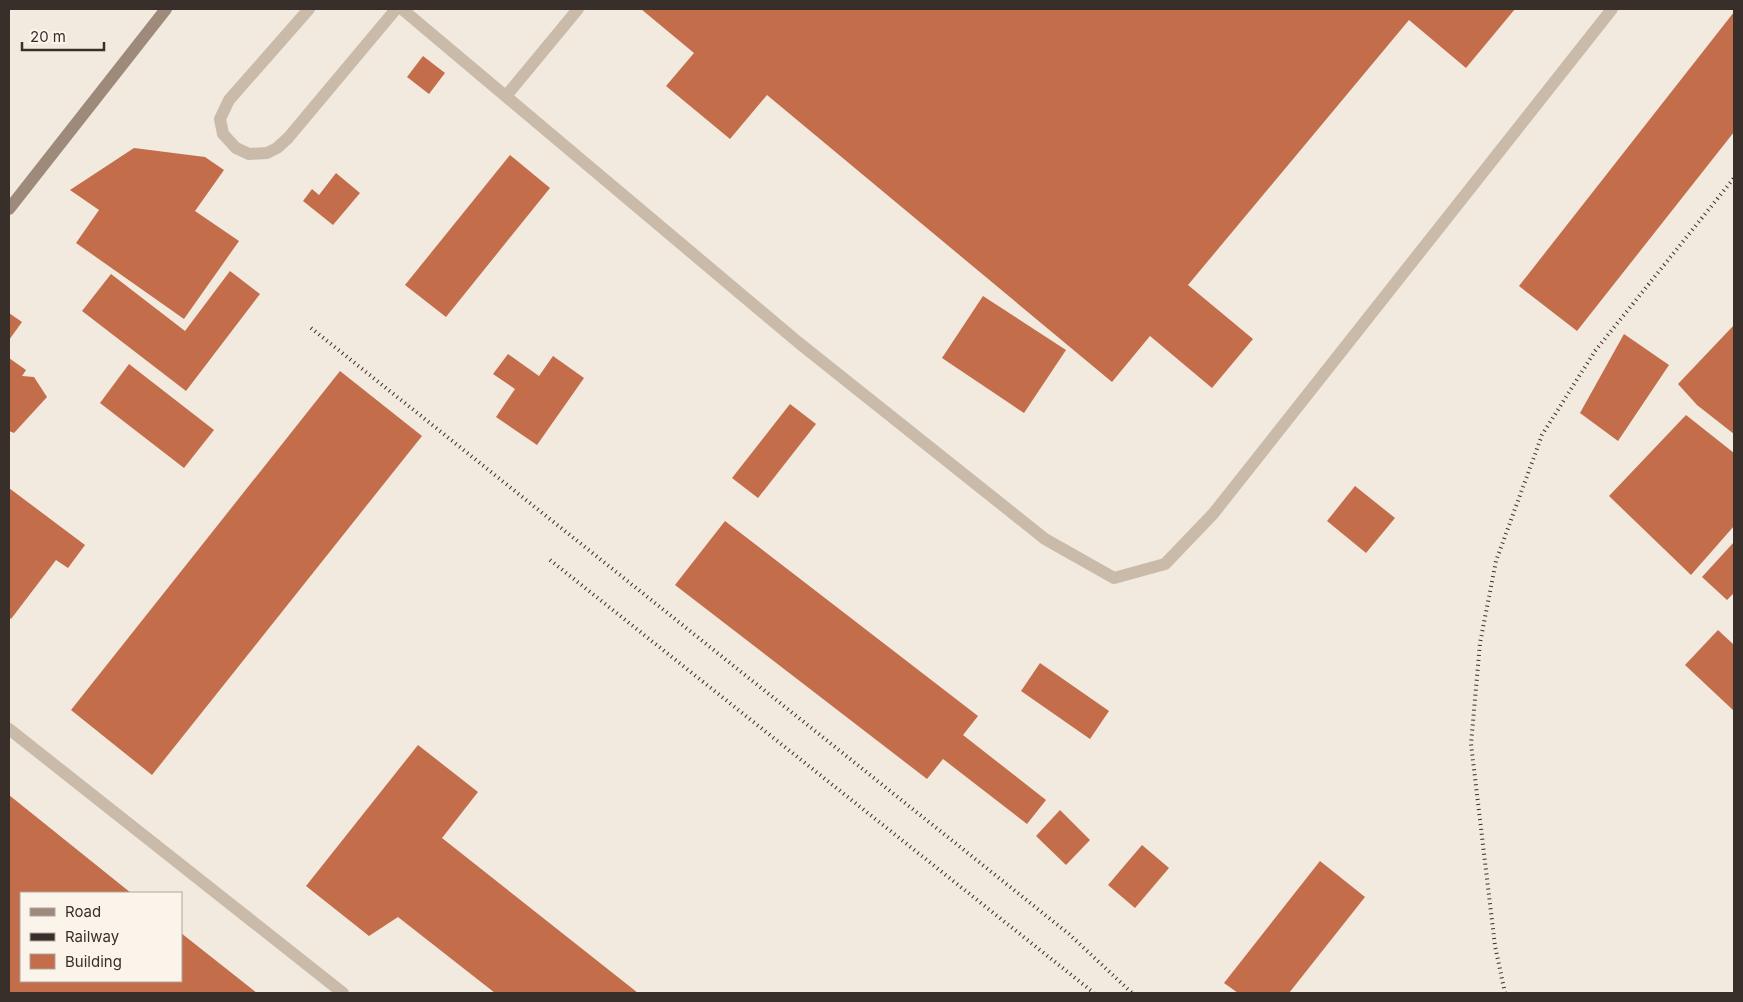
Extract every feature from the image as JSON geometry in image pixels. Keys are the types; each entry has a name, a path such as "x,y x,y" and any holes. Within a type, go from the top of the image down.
{"main road":[{"path":"9,209 166,9"}],"lane":[{"path":"309,9 229,100 220,119 223,134 236,148 249,154 267,153 277,148 288,138 396,9"},
{"path":"402,9 799,343 1045,540 1114,578 1165,564 1213,514 1612,9"},
{"path":"506,96 578,9"},
{"path":"9,730 343,993"}],"building":[{"path":"641,9 1515,9 1466,68 1409,20 1188,285 1253,339 1212,388 1150,336 1112,382 767,95 730,139 666,86 694,53"},
{"path":"1734,12 1734,132 1577,331 1519,286"},
{"path":"423,56 445,73 429,94 407,77"},
{"path":"134,148 205,157 224,170 195,211 239,241 184,319 76,243 99,210 70,190"},
{"path":"510,155 550,188 446,317 405,285"},
{"path":"336,173 360,193 333,225 303,201 312,189 319,195"},
{"path":"230,271 260,294 186,391 82,311 111,274 185,331"},
{"path":"983,296 1066,350 1024,413 942,358"},
{"path":"9,313 22,322 9,340"},
{"path":"1734,325 1734,434 1697,405 1678,384"},
{"path":"1624,334 1669,365 1618,441 1580,413"},
{"path":"508,354 539,376 553,356 584,378 537,445 496,417 515,389 493,374"},
{"path":"9,358 26,370 22,376 34,377 47,397 14,433 9,431"},
{"path":"129,364 214,430 184,468 100,403"},
{"path":"340,371 422,436 152,775 71,710"},
{"path":"790,404 816,424 758,498 732,478"},
{"path":"1686,415 1734,453 1734,526 1691,575 1609,496"},
{"path":"1355,486 1395,518 1366,553 1327,521"},
{"path":"9,488 85,545 68,568 56,560 11,619 9,617"},
{"path":"725,521 978,716 963,735 1046,800 1027,824 943,759 927,779 675,585"},
{"path":"1734,542 1734,593 1727,600 1702,577"},
{"path":"1718,630 1734,645 1734,711 1685,665"},
{"path":"1040,663 1109,711 1090,739 1021,691"},
{"path":"418,745 478,792 442,838 638,993 495,993 398,917 369,936 306,886"},
{"path":"9,795 130,892 20,892 20,982 182,982 182,934 257,993 9,993"},
{"path":"1060,810 1090,840 1066,865 1036,836"},
{"path":"1142,845 1169,868 1135,908 1108,885"},
{"path":"1320,861 1365,897 1289,993 1238,993 1224,983"}],"railway":[{"path":"1505,993 1495,946 1471,744 1480,643 1496,561 1542,435 1595,351 1734,178"},
{"path":"311,328 1069,934 1132,993"},
{"path":"550,560 1094,993"}]}
